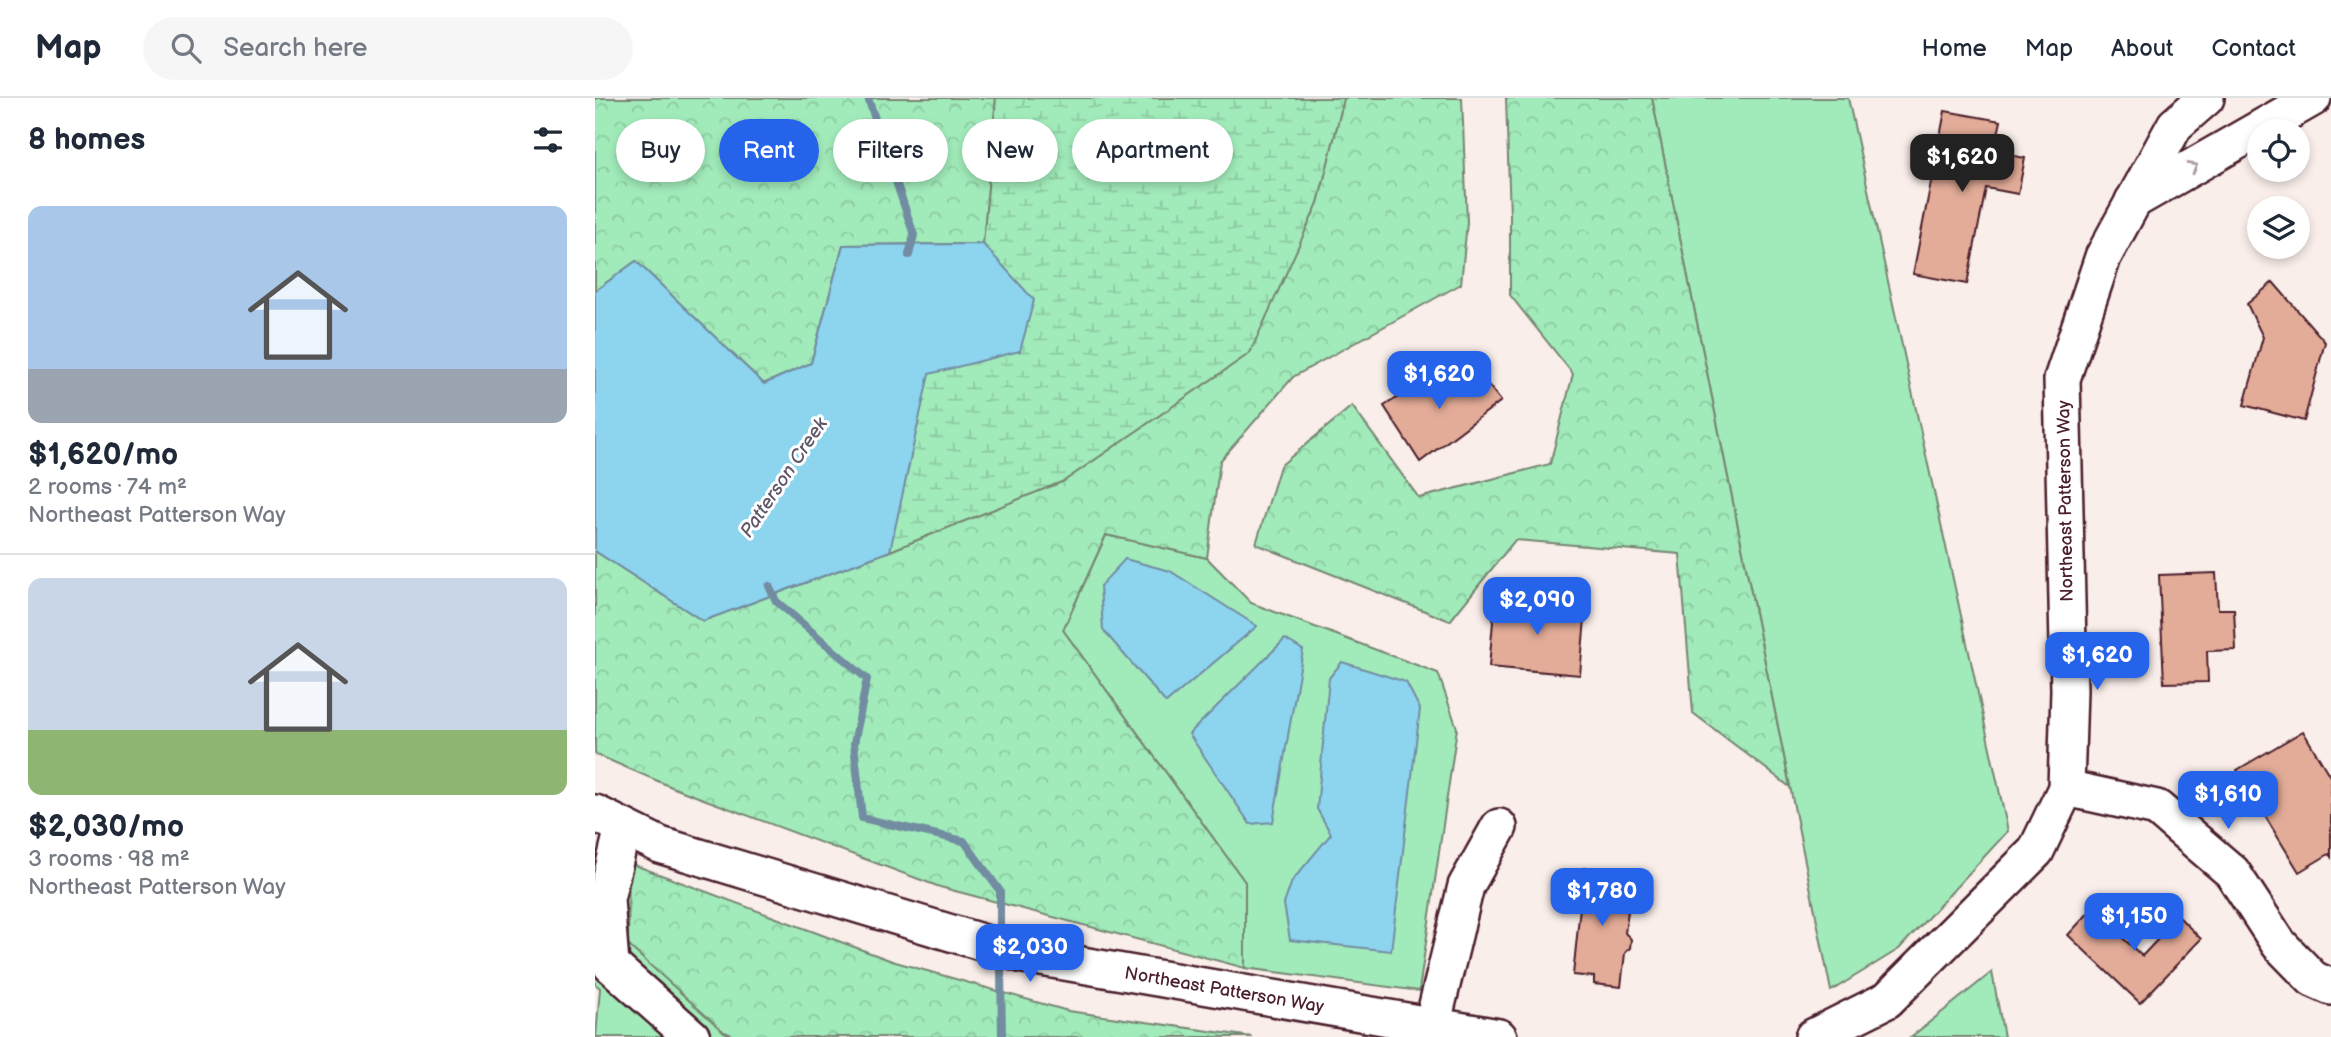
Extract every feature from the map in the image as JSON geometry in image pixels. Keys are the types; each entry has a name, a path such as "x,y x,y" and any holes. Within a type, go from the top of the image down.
{"street":[{"name":"Northeast Patterson Way","path":"1813,1037 1887,1000 2036,851 2066,788 2069,690 2062,379 2103,257 2175,125 2206,98"},
{"path":"2133,201 2313,98"},
{"path":"2320,98 2331,119"},
{"path":"2066,788 2157,808 2232,872 2279,943 2313,979 2331,987"},
{"name":"Northeast Patterson Way","path":"609,820 660,845 1024,955 1499,1037"},
{"path":"609,820 606,899 611,965 692,1037"},
{"path":"1432,1026 1466,886 1500,827"}],"green space":[{"path":"595,98 996,98 994,119 962,119 962,182 989,182 983,244 843,245 811,364 763,384 636,261 595,291"},
{"path":"996,98 1344,98 1318,203 1250,353 1064,481 890,551 703,621 595,551 595,291 636,261 764,384 811,363 843,245 983,244 989,182 1058,182 1058,119 994,119"},
{"path":"1344,98 1462,98 1467,222 1461,284 1293,377 1220,461 1207,558 1106,535 1063,630 1245,882 1245,968 940,887 674,788 595,754 595,551 703,621 890,551 1064,481 1318,203"},
{"path":"1506,98 1652,98 1790,787 1693,713 1680,554 1515,540 1450,621 1256,544 1280,466 1352,406 1419,498 1550,464 1573,374 1510,295"},
{"path":"1652,98 1848,98 2008,831 1899,949 1831,991"},
{"path":"1106,535 1207,558 1251,603 1438,673 1457,728 1419,991 1245,968 1245,882 1063,630"},
{"path":"595,850 629,863 724,1032 737,1037 596,1037 600,988 595,984"},
{"path":"629,863 892,961 1068,1011 1252,1037 737,1037 724,1032 628,945"},
{"path":"1992,972 2004,1037 1911,1037"}],"water":[{"path":"983,244 1034,300 1020,351 929,374 890,551 703,621 595,551 595,291 636,261 764,384 811,363 843,245"},
{"path":"1125,559 1170,571 1257,626 1166,703 1103,630 1100,586"},
{"path":"1285,639 1303,650 1273,822 1250,824 1189,734"},
{"path":"1342,662 1406,682 1420,709 1391,951 1290,940 1284,904 1292,881 1331,834 1317,809 1329,678"}],"building":[{"path":"1945,111 2001,121 1994,152 2025,158 2018,194 1986,188 1967,284 1913,274"},
{"path":"2273,282 2325,342 2304,421 2244,405 2263,337 2247,304"},
{"path":"1450,365 1460,392 1482,377 1501,401 1420,462 1384,406"},
{"path":"2216,573 2218,609 2234,609 2236,650 2207,651 2208,682 2164,683 2159,575"},
{"path":"1495,599 1586,607 1580,675 1489,667"},
{"path":"2303,731 2331,778 2331,857 2329,854 2299,872 2237,770"},
{"path":"1584,868 1625,872 1622,901 1617,901 1616,909 1628,911 1625,933 1631,939 1630,948 1625,953 1621,987 1594,984 1594,977 1573,975"},
{"path":"2092,909 2142,956 2179,917 2201,939 2140,1003 2068,935"}],"waterway":[{"name":"Patterson Creek","path":"868,98 914,235 909,255"},
{"name":"Patterson Creek","path":"769,586 776,601 867,679 854,744 862,818 964,841 1000,891 1000,925"},
{"name":"Patterson Creek","path":"1001,970 1002,1037"}]}
